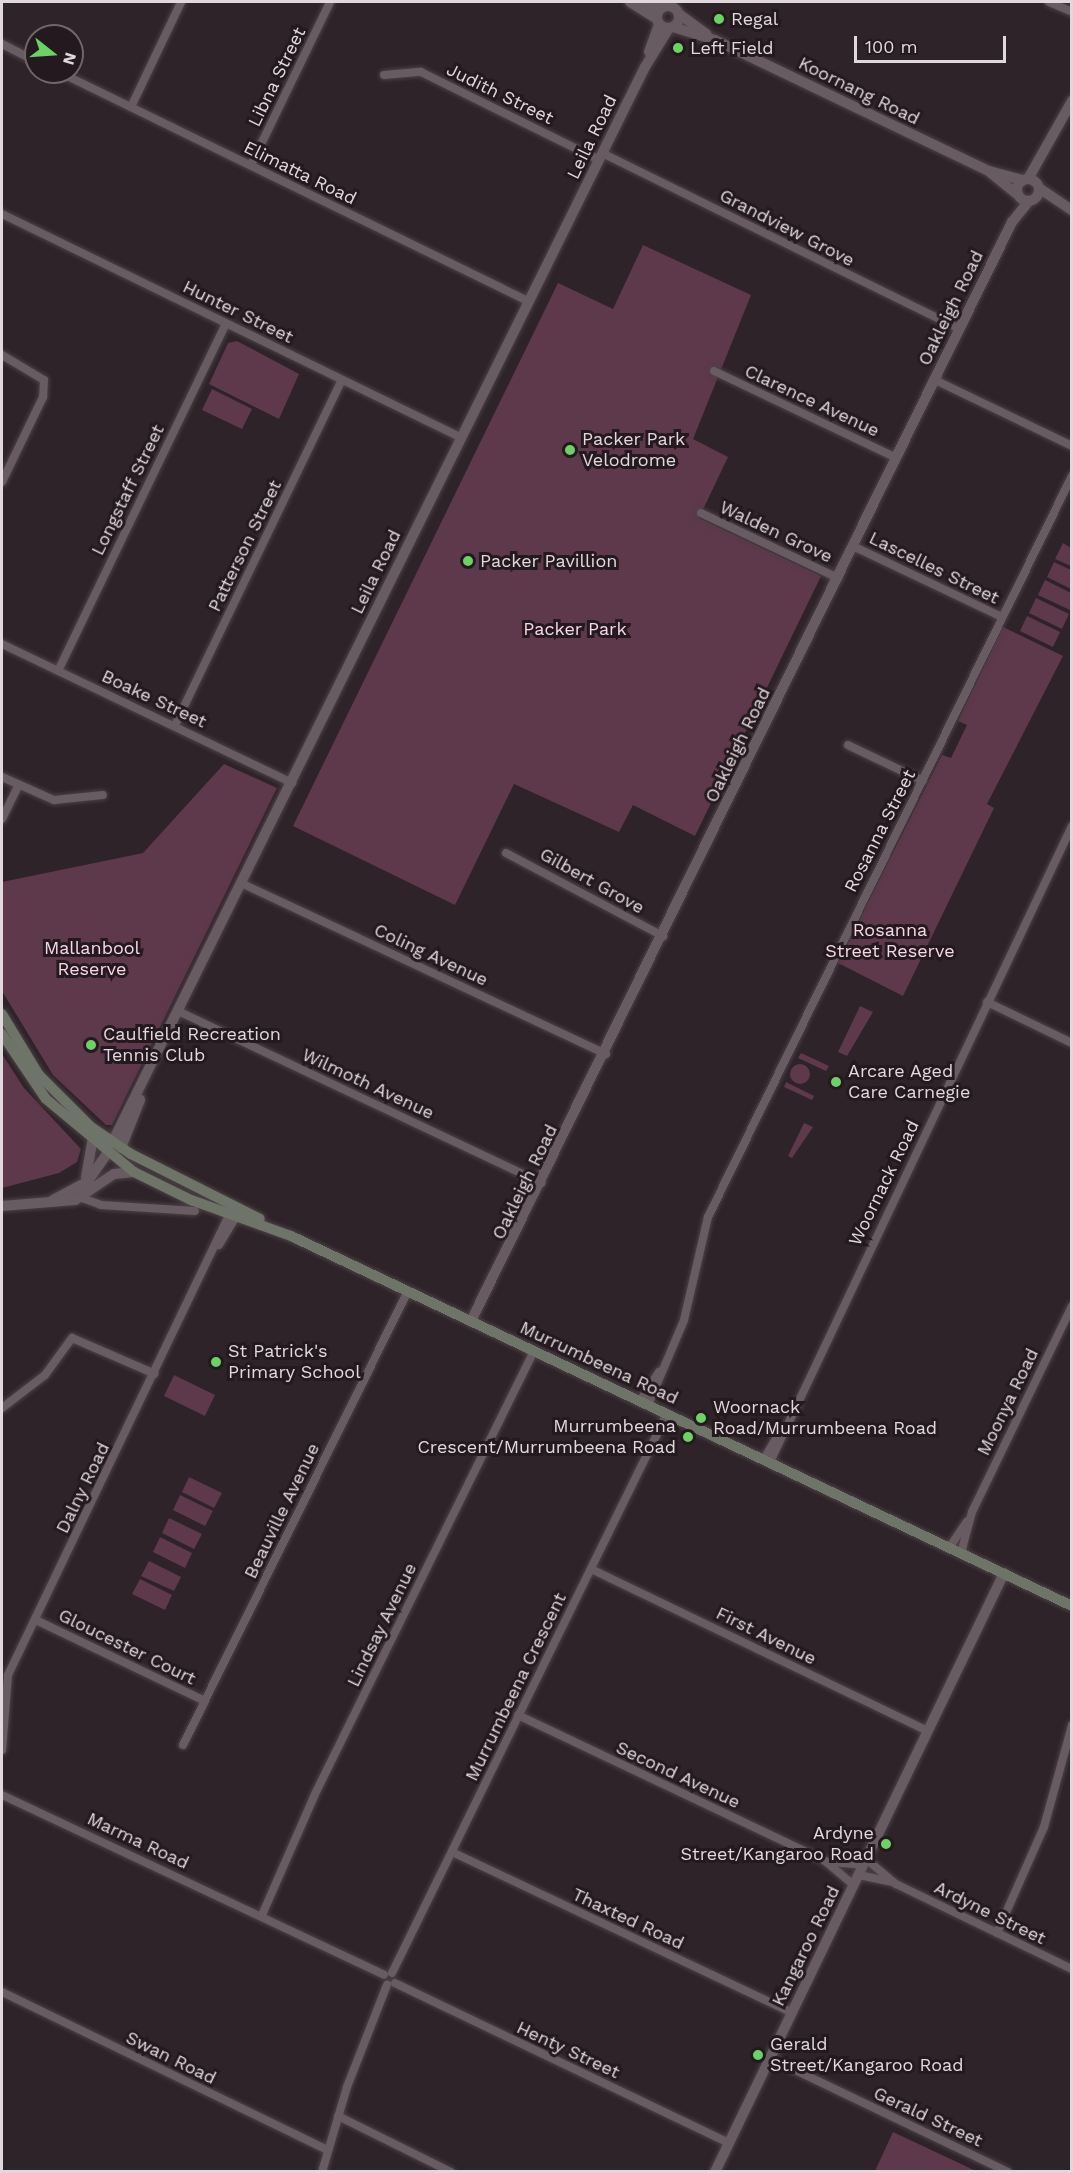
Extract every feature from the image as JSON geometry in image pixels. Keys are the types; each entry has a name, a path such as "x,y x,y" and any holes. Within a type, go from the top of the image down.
{"main road":[{"name":"Murrumbeena Road","path":"2,1014 46,1084 117,1145 235,1211"},
{"name":"Murrumbeena Road","path":"2,1034 39,1091 92,1142 134,1172 276,1229 1071,1606"},
{"name":"Leila Road","path":"108,1155 117,1145"}],"street":[{"path":"131,107 181,2"},
{"name":"Libna Street","path":"250,165 330,2"},
{"name":"Koornang Road","path":"630,2 664,24 715,40 989,171 1026,179"},
{"path":"642,2 666,5 664,24"},
{"path":"1049,2 1071,12"},
{"name":"Koornang Road","path":"666,5 679,9 715,40"},
{"path":"664,24 679,9"},
{"name":"Leila Road","path":"117,1145 460,437 645,67 664,24"},
{"path":"2,44 24,55"},
{"name":"Judith Street","path":"384,75 421,72 601,156"},
{"name":"Elimatta Road","path":"84,84 528,302"},
{"path":"1038,187 1046,154 1071,101"},
{"path":"1046,154 1026,179 1071,210"},
{"name":"Grandview Grove","path":"601,156 959,329"},
{"name":"Koornang Road","path":"989,171 1017,194 1031,201"},
{"name":"Oakleigh Road","path":"1012,222 1017,194 1026,179"},
{"name":"Oakleigh Road","path":"475,1323 1012,222 1031,201 1038,187"},
{"path":"1031,201 1061,205"},
{"name":"Hunter Street","path":"2,214 460,437"},
{"name":"Longstaff Street","path":"58,671 226,323"},
{"path":"2,355 44,380 43,397 2,482"},
{"name":"Clarence Avenue","path":"714,371 896,458"},
{"name":"Patterson Street","path":"175,725 342,380"},
{"path":"935,380 1071,446"},
{"name":"Rosanna Street","path":"644,1403 684,1320 708,1217 1071,476"},
{"name":"Walden Grove","path":"701,513 838,578"},
{"name":"Lascelles Street","path":"854,546 1002,616"},
{"name":"Boake Street","path":"2,644 292,783"},
{"path":"848,745 923,781"},
{"path":"2,777 54,800 103,795"},
{"path":"2,819 18,786"},
{"name":"Woornack Road","path":"767,1461 1071,826"},
{"name":"Gilbert Grove","path":"506,853 663,936"},
{"name":"Coling Avenue","path":"243,884 606,1054"},
{"path":"987,1002 1071,1043"},
{"name":"Wilmoth Avenue","path":"180,1012 542,1183"},
{"path":"79,1193 92,1165 92,1142"},
{"name":"Leila Road","path":"79,1193 108,1155"},
{"path":"2,1206 38,1204 79,1193 116,1173 134,1172"},
{"path":"79,1193 101,1205 195,1211"},
{"name":"Dalny Road","path":"2,1750 6,1681 235,1211"},
{"name":"Beauville Avenue","path":"183,1745 408,1291"},
{"name":"Moonya Road","path":"950,1548 972,1512 1071,1306"},
{"path":"2,1408 45,1375 72,1338 155,1374"},
{"name":"Lindsay Avenue","path":"262,1916 315,1794 534,1350"},
{"name":"Murrumbeena Crescent","path":"388,1974 452,1852 667,1414"},
{"name":"Moonya Road","path":"961,1553 972,1512"},
{"name":"First Avenue","path":"591,1569 928,1731"},
{"name":"Kangaroo Road","path":"715,2172 1004,1573"},
{"name":"Gloucester Court","path":"36,1620 205,1701"},
{"name":"Second Avenue","path":"518,1716 825,1861 861,1871"},
{"path":"997,1933 1044,1827 1071,1725"},
{"name":"Marma Road","path":"2,1795 262,1916"},
{"name":"Thaxted Road","path":"452,1852 792,2013"},
{"name":"Second Avenue","path":"825,1861 861,1871"},
{"name":"Ardyne Street","path":"861,1871 896,1884"},
{"name":"Ardyne Street","path":"861,1871 896,1884 1071,1969"},
{"path":"262,1916 388,1974 391,1984 338,2116 322,2172"},
{"name":"Henty Street","path":"391,1984 729,2143"},
{"name":"Swan Road","path":"2,1992 327,2150"},
{"name":"Gerald Street","path":"770,2058 1008,2172"},
{"path":"338,2116 451,2172"}],"green space":[{"name":"Packer Park","path":"643,245 751,295 693,439 728,457 699,518 821,576 695,836 633,805 619,832 514,784 455,905 293,826 558,283 613,309"},
{"path":"237,341 299,374 279,419 209,384 228,343"},
{"path":"212,389 252,409 242,429 202,410"},
{"path":"1063,543 1071,548 1071,566 1055,559"},
{"path":"1054,562 1071,570 1071,589 1047,577"},
{"path":"1045,580 1071,593 1070,610 1038,595"},
{"path":"1036,598 1069,614 1062,629 1029,613"},
{"path":"1027,616 1060,632 1053,647 1020,631"},
{"name":"Rosanna Street Reserve","path":"1003,627 1063,656 987,804 994,808 903,996 838,963 942,755 951,758 967,725 958,721"},
{"name":"Mallanbool Reserve","path":"224,764 277,788 112,1125 106,1125 53,1075 2,991 2,882 143,853"},
{"path":"860,1006 873,1012 847,1056 838,1052"},
{"path":"801,1053 829,1066 826,1071 798,1058"},
{"path":"2,1054 24,1088 81,1149 77,1162 59,1173 2,1188"},
{"path":"800,1064 807,1067 810,1074 807,1081 800,1084 793,1081 790,1074 793,1067"},
{"path":"786,1082 814,1096 812,1100 784,1087"},
{"path":"804,1123 813,1127 792,1158 788,1156"},
{"path":"174,1375 215,1395 205,1416 164,1396"},
{"path":"189,1477 222,1493 214,1508 182,1492"},
{"path":"180,1495 213,1511 205,1526 173,1510"},
{"path":"169,1518 202,1534 194,1549 162,1533"},
{"path":"160,1537 192,1553 185,1568 153,1552"},
{"path":"149,1561 181,1577 174,1591 141,1576"},
{"path":"140,1579 172,1595 165,1610 132,1594"},
{"path":"893,2132 976,2171 875,2171"}],"place":[{"name":"Regal","path":"719,19"},
{"name":"Left Field","path":"678,48"},
{"name":"Packer Park Velodrome","path":"570,450"},
{"name":"Packer Pavillion","path":"468,561"},
{"name":"Caulfield Recreation Tennis Club","path":"91,1045"},
{"name":"Arcare Aged Care Carnegie","path":"836,1082"},
{"name":"St Patrick's Primary School","path":"216,1362"},
{"name":"Woornack Road/Murrumbeena Road","path":"701,1418"},
{"name":"Murrumbeena Crescent/Murrumbeena Road","path":"688,1437"},
{"name":"Ardyne Street/Kangaroo Road","path":"886,1844"},
{"name":"Gerald Street/Kangaroo Road","path":"758,2055"}]}
